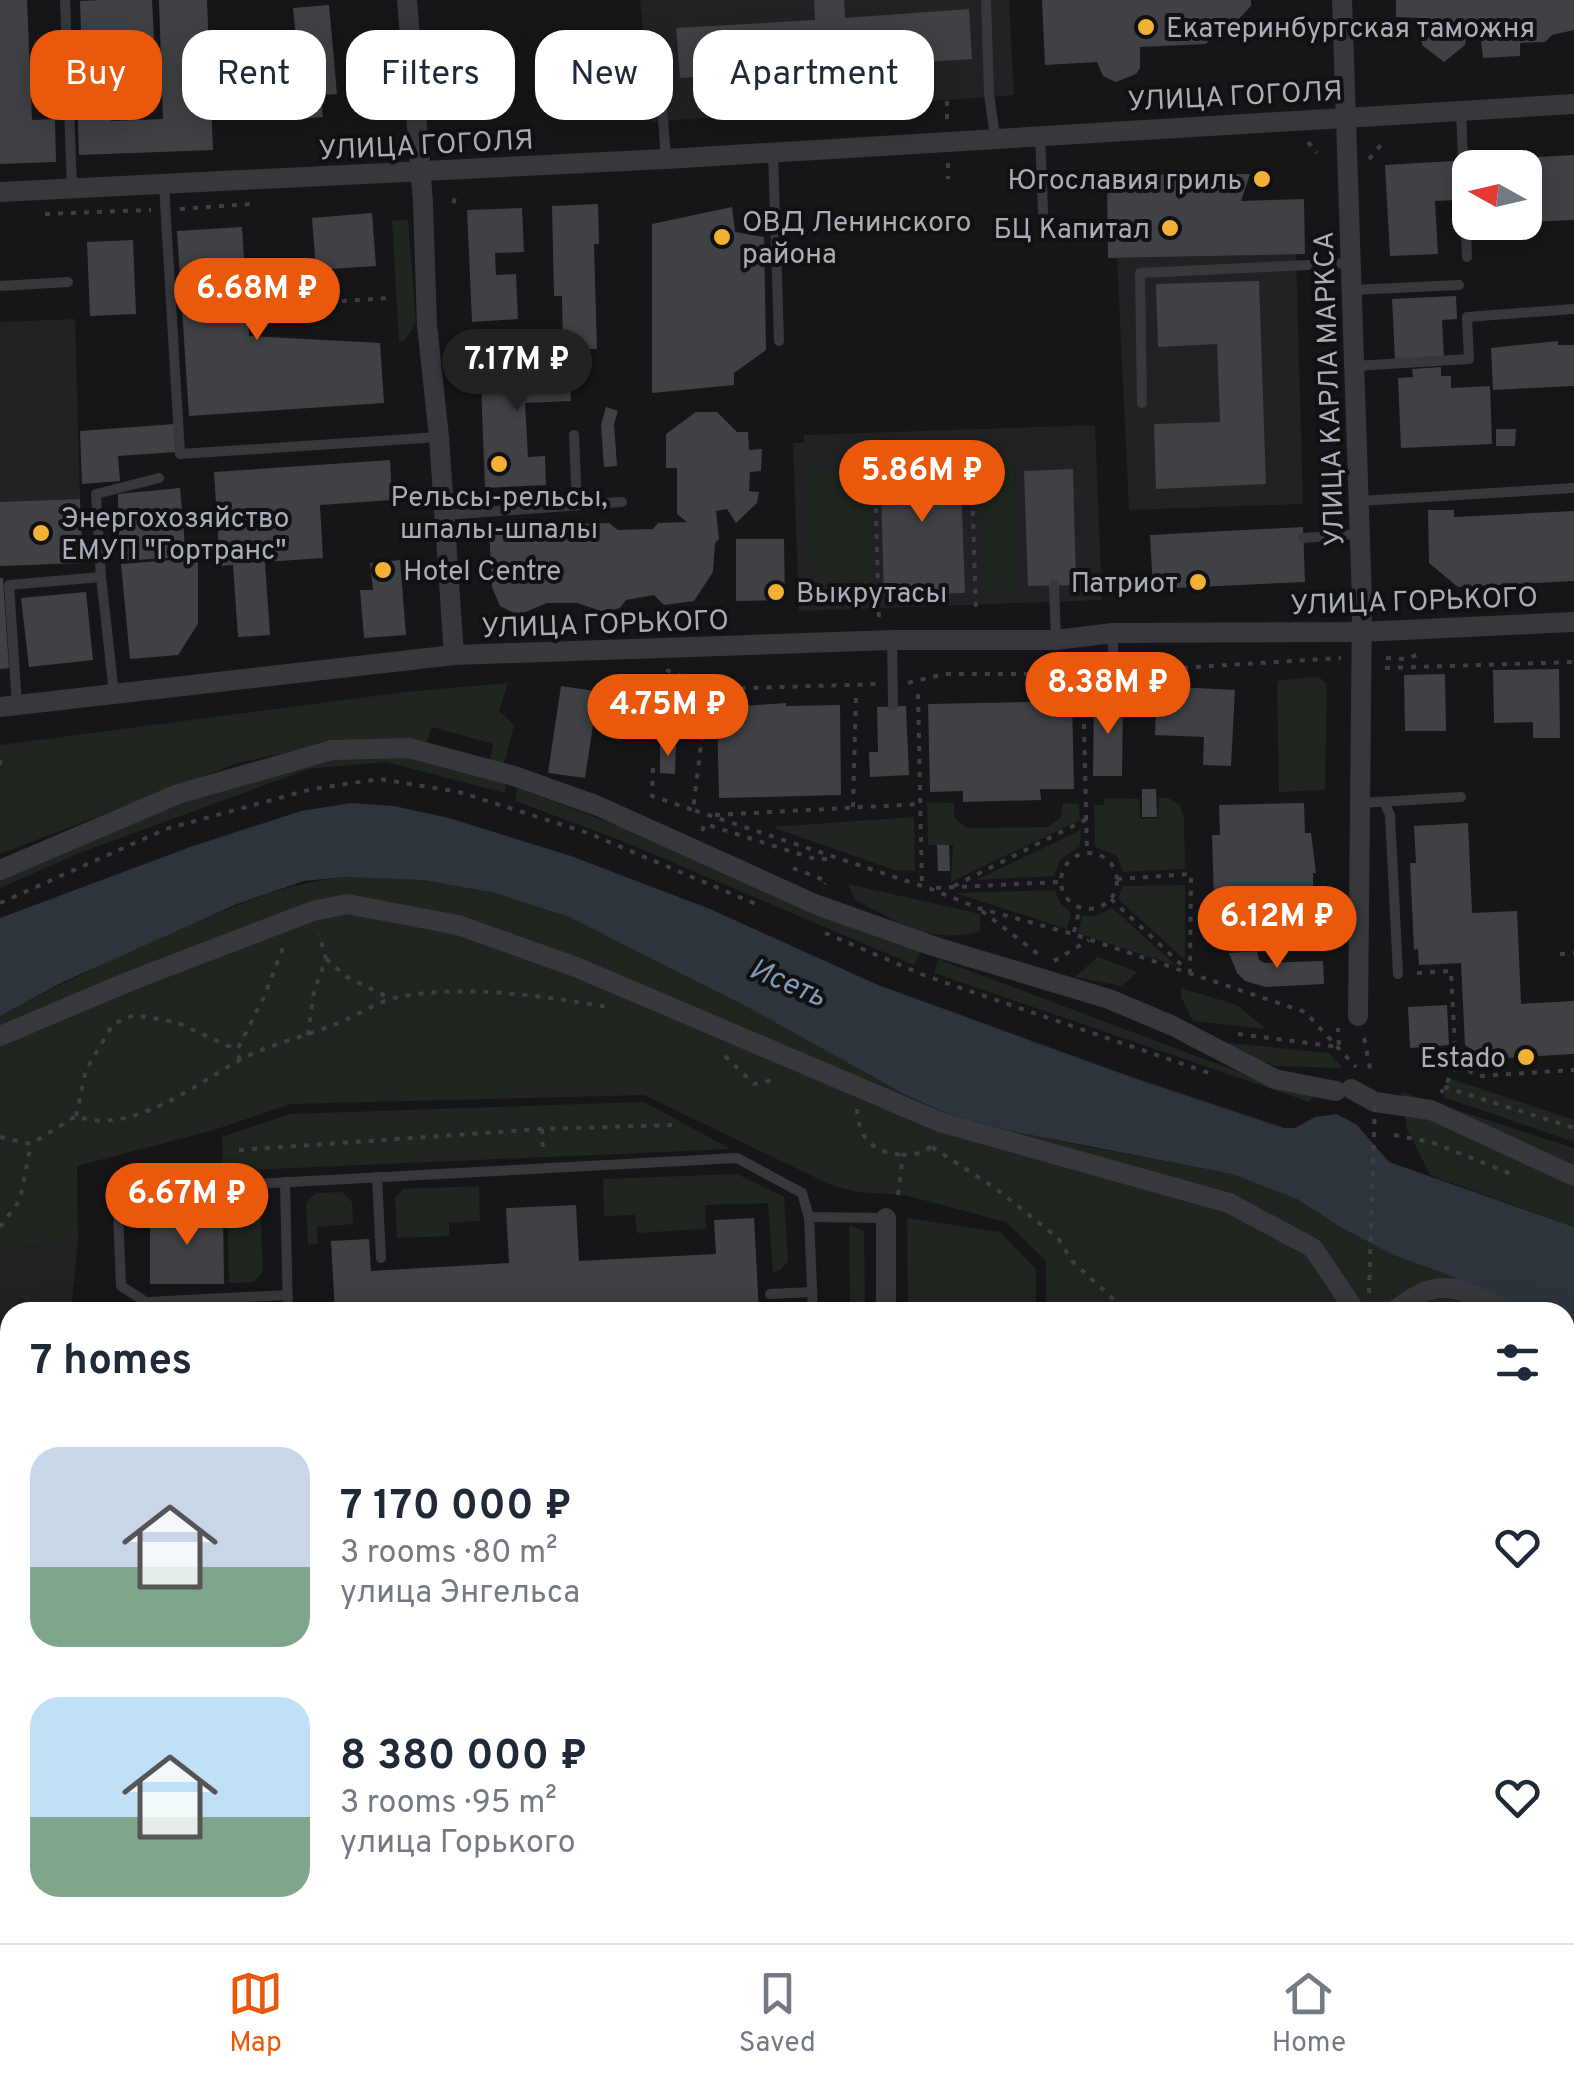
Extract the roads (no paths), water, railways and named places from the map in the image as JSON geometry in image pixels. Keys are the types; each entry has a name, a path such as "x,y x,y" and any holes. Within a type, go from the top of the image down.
{"street":[{"path":"406,0 454,655"},
{"name":"УЛИЦА КАРЛА МАРКСА","path":"1342,0 1360,501 1358,1016"},
{"name":"УЛИЦА ГОГОЛЯ","path":"0,192 420,172 1574,104"},
{"name":"УЛИЦА ГОРЬКОГО","path":"8,706 454,655 892,640 1056,640 1113,633 1360,632 1574,622"},
{"path":"0,870 178,794 332,750 409,748 514,776 598,806 817,905 1109,999 1173,1026 1275,1079 1343,1090 1375,1102 1431,1110 1574,1176"},
{"path":"0,1036 304,914 347,904 483,932 940,1122 1168,1183 1256,1214 1313,1248 1349,1302"},
{"path":"886,1218 886,1302"},
{"path":"1405,1302 1416,1293 1446,1285 1486,1302"}],"lane":[{"path":"64,0 72,188"},
{"path":"986,0 989,94 995,136"},
{"path":"1462,110 1467,257"},
{"path":"663,120 666,158"},
{"path":"1040,134 1043,212"},
{"path":"773,150 778,341"},
{"path":"164,184 180,454 439,436"},
{"path":"1142,403 1140,273 1351,263"},
{"path":"0,286 68,282"},
{"path":"1352,290 1459,285"},
{"path":"1355,366 1469,359 1467,317 1574,310"},
{"path":"574,435 577,505"},
{"path":"114,692 100,577 96,494 159,478"},
{"path":"1360,501 1574,488"},
{"path":"445,515 622,502"},
{"path":"1303,538 1360,534"},
{"path":"8,706 9,585 100,577"},
{"path":"1054,585 1056,640"},
{"path":"1113,633 1113,698"},
{"path":"892,640 893,706"},
{"path":"1359,803 1461,798"},
{"path":"1384,802 1390,816 1398,974"},
{"path":"287,1295 146,1302 122,1286 118,1212 144,1190 737,1158 802,1193 809,1216 812,1302"},
{"path":"378,1177 382,1258"},
{"path":"284,1182 287,1302"},
{"path":"809,1216 886,1218"},
{"path":"770,1294 812,1292"}],"water":[{"name":"Исеть","path":"351,803 394,806 449,818 571,856 710,909 878,985 1284,1128 1337,1114 1357,1125 1389,1162 1574,1227 1574,1302 1509,1302 1393,1255 1297,1199 1232,1174 1011,1131 946,1113 569,917 495,893 423,880 343,877 304,881 237,904 63,982 0,1016 0,918 190,847 301,811"}],"place":[{"name":"Екатеринбургская таможня","path":"1146,27"},
{"name":"Югославия гриль","path":"1262,179"},
{"name":"БЦ Капитал","path":"1170,228"},
{"name":"ОВД Ленинского района","path":"722,237"},
{"name":"Рельсы-рельсы, шпалы-шпалы","path":"499,464"},
{"name":"Энергохозяйство ЕМУП \"Гортранс\"","path":"41,533"},
{"name":"Hotel Centre","path":"383,570"},
{"name":"Патриот","path":"1198,582"},
{"name":"Выкрутасы","path":"776,592"},
{"name":"Estado","path":"1526,1057"}]}
